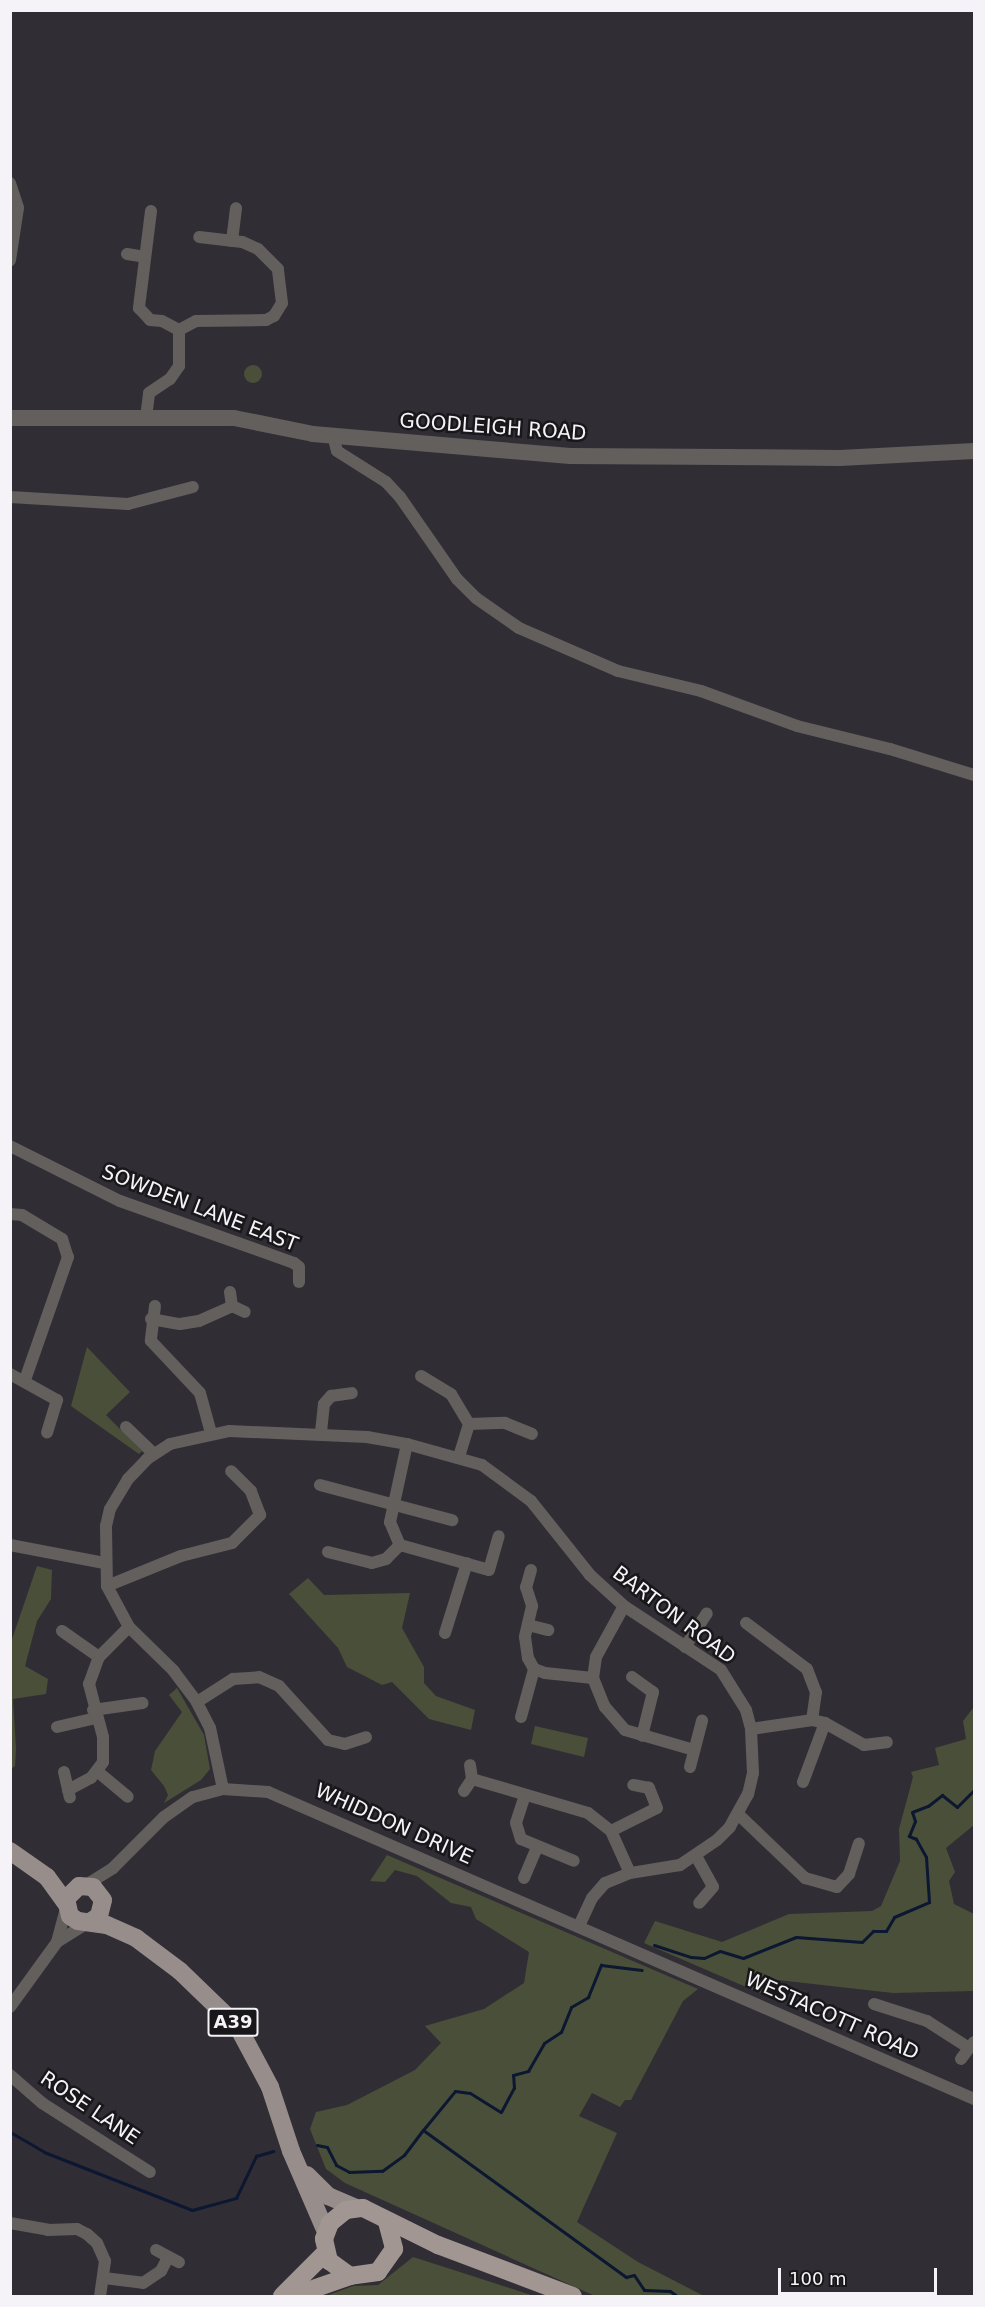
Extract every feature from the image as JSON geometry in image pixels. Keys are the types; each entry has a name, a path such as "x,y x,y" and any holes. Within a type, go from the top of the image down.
{"highway":[{"path":"350,2276 335,2268 326,2253 326,2232 337,2215 356,2208 370,2209 387,2222 438,2246 573,2296"},
{"path":"387,2222 394,2239 391,2258"},
{"path":"292,2296 350,2276 369,2276 405,2248 438,2246"},
{"path":"282,2296 326,2253"}],"main road":[{"path":"10,1851 73,1896 103,1901 89,1922 78,1922 73,1896"},
{"name":"A39","path":"103,1901 125,1932 180,1971 237,2027 270,2087 291,2151 326,2232"},
{"name":"A39","path":"89,1922 125,1932"},
{"name":"A39","path":"291,2151 319,2189 356,2208"}],"street":[{"path":"10,183 18,208 10,260"},
{"path":"232,241 236,208"},
{"path":"151,211 139,308 150,320 162,321 179,330"},
{"path":"179,330 196,321 266,320 279,311 282,283 278,269 252,246 199,237"},
{"path":"127,254 145,257"},
{"path":"146,418 149,393 170,378 179,366 179,330"},
{"name":"GOODLEIGH ROAD","path":"10,418 234,418 333,435 570,456 840,458 975,451"},
{"path":"333,435 337,451 386,482 400,496 457,579 476,598 519,628 618,671 701,691 797,726 890,749 975,775"},
{"path":"10,497 128,504 193,487"},
{"name":"SOWDEN LANE EAST","path":"10,1146 120,1201 294,1263 299,1267 299,1282"},
{"path":"10,1214 22,1215 62,1239 68,1257 25,1380"},
{"path":"230,1292 232,1306"},
{"path":"155,1306 151,1319 151,1341 200,1393 207,1408 211,1433"},
{"path":"232,1306 244,1312"},
{"path":"151,1319 180,1324 199,1321 232,1306"},
{"path":"10,1374 25,1380 57,1400 47,1432"},
{"path":"421,1376 451,1394 469,1424 459,1457"},
{"path":"321,1432 324,1404 331,1396 352,1393"},
{"path":"469,1424 506,1423 532,1434"},
{"path":"126,1427 154,1454"},
{"name":"BARTON ROAD","path":"223,1789 210,1728 197,1702 174,1671 129,1627 107,1586 104,1563 110,1509 128,1479 154,1454 189,1437 211,1433 321,1432 407,1444 459,1457 500,1476 531,1501 590,1575 624,1606 721,1670 746,1710 751,1730 753,1773 738,1814 717,1840 696,1856 668,1869 630,1873 605,1883 592,1898 579,1926"},
{"path":"400,1545 390,1522 392,1504 407,1444"},
{"path":"107,1586 181,1556 218,1550 239,1537 260,1515 259,1504 231,1471"},
{"path":"320,1485 452,1520"},
{"path":"400,1545 489,1570 499,1536"},
{"path":"10,1545 104,1563"},
{"path":"328,1552 372,1563 386,1559 400,1545"},
{"path":"445,1633 467,1563"},
{"path":"520,1717 534,1669 525,1647 532,1606 526,1587 531,1570"},
{"path":"624,1606 600,1646 592,1678 610,1717 625,1730 694,1750"},
{"path":"685,1647 707,1613"},
{"path":"746,1623 807,1669 816,1692 812,1720"},
{"path":"528,1624 548,1630"},
{"path":"64,1772 69,1794 97,1771 104,1750 89,1684 99,1657 129,1627"},
{"path":"62,1631 99,1657"},
{"path":"534,1669 555,1676 592,1678"},
{"path":"197,1702 233,1679 259,1677 279,1686 328,1740 345,1744 366,1737"},
{"path":"632,1677 653,1692 642,1736"},
{"path":"57,1727 94,1714 143,1703"},
{"path":"751,1730 812,1720 825,1723 857,1743 887,1742"},
{"path":"690,1767 702,1721"},
{"path":"803,1782 825,1723"},
{"path":"465,1791 472,1779 470,1765"},
{"path":"97,1771 128,1797"},
{"path":"472,1779 588,1813 611,1831 630,1873"},
{"path":"611,1831 657,1808 649,1788 633,1785"},
{"name":"WHIDDON DRIVE","path":"73,1896 113,1868 180,1805 223,1789 268,1792 673,1968"},
{"path":"525,1795 516,1828 521,1839 537,1848 574,1861"},
{"path":"738,1814 805,1878 837,1887 849,1874 859,1844"},
{"path":"524,1878 537,1848"},
{"path":"696,1856 713,1887 699,1903"},
{"name":"WHIDDON DRIVE","path":"103,1901 113,1868"},
{"path":"10,2007 57,1942 73,1896"},
{"path":"57,1942 89,1922"},
{"name":"WESTACOTT ROAD","path":"673,1968 975,2099"},
{"path":"874,2004 927,2021 972,2045 961,2059"},
{"name":"ROSE LANE","path":"10,2074 54,2111 150,2172"},
{"path":"10,2223 48,2230 77,2229 87,2234 103,2253 104,2277 100,2296"},
{"path":"104,2277 143,2283 161,2271 173,2259 156,2250"}],"green space":[{"path":"253,365 259,368 262,374 259,380 253,383 247,380 244,374 247,368"},
{"path":"87,1347 130,1392 106,1415 142,1451 139,1454 71,1406"},
{"path":"37,1566 52,1570 51,1599 37,1621 25,1666 48,1679 46,1694 13,1699 16,1749 15,1766 11,1769 11,1642"},
{"path":"308,1578 324,1595 410,1593 402,1628 424,1667 424,1683 436,1696 475,1710 471,1730 429,1719 392,1682 382,1685 347,1667 338,1648 289,1594"},
{"path":"177,1688 204,1735 210,1769 201,1780 164,1803 168,1795 151,1770 155,1751 182,1712 169,1695"},
{"path":"974,1707 974,1825 946,1848 955,1872 949,1881 954,1904 974,1914 974,1991 893,1993 778,1980 767,1996 644,1943 655,1921 722,1942 789,1914 872,1911 881,1906 900,1861 899,1829 913,1777 911,1772 939,1765 935,1748 966,1739 963,1721"},
{"path":"535,1726 588,1738 584,1757 531,1744"},
{"path":"387,1855 698,1989 683,2001 631,2100 625,2100 620,2107 592,2093 579,2116 617,2133 577,2222 638,2262 704,2296 595,2296 345,2183 326,2169 310,2129 316,2112 347,2105 415,2070 441,2043 425,2026 484,2009 524,1983 529,1952 476,1919 471,1907 451,1903 417,1876 395,1870 385,1882 370,1881"},
{"path":"413,2257 534,2296 326,2296 353,2286 378,2285"}],"waterway":[{"path":"654,1945 691,1957 704,1958 720,1951 743,1958 796,1937 862,1942 873,1931 886,1931 894,1917 929,1902 926,1857 916,1839 909,1836 915,1821 912,1812 928,1806 942,1795 957,1807 974,1790"},
{"path":"423,2130 455,2091 470,2093 501,2112 514,2088 513,2075 528,2071 544,2043 561,2032 571,2007 588,1997 601,1965 642,1970"},
{"path":"317,2145 327,2147 336,2165 349,2172 382,2171 404,2155 423,2130 626,2277 634,2275 644,2290 670,2291 677,2296"},
{"path":"10,2132 44,2152 192,2210 236,2198 256,2156 273,2151"}]}
